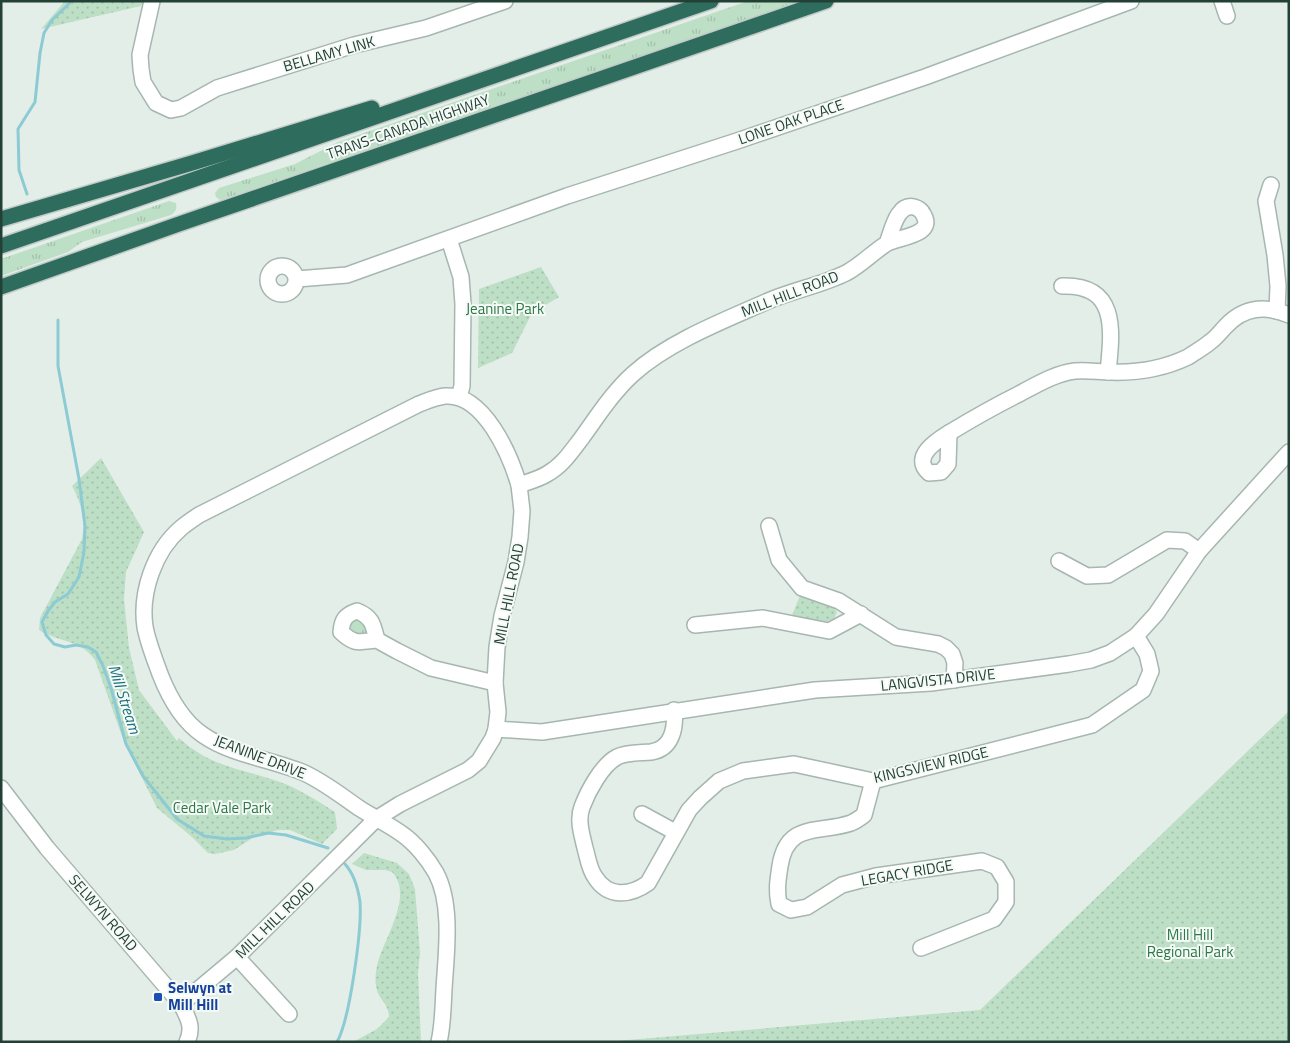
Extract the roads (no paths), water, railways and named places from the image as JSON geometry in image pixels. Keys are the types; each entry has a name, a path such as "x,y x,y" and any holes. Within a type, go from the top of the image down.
{"highway":[{"name":"TRANS-CANADA HIGHWAY","path":"1,246 711,1"},
{"name":"TRANS-CANADA HIGHWAY","path":"1,287 826,1"},
{"path":"1,219 183,166 366,109 457,89"}],"street":[{"name":"BELLAMY LINK","path":"152,1 140,55 144,82 156,104 171,110 181,108 217,88 354,45 426,28 506,1"},
{"name":"LONE OAK PLACE","path":"297,279 347,275 567,196 925,77 1132,1"},
{"path":"1222,1 1227,16"},
{"path":"949,433 989,409 1051,378 1075,371 1147,371 1185,358 1211,342 1240,314 1250,310 1283,313 1266,201 1271,186"},
{"path":"449,239 461,277 463,304 462,386 459,398 470,403 484,414 512,464 519,485"},
{"name":"MILL HILL ROAD","path":"181,1004 237,958 376,819 400,804 468,770 488,748 496,729 498,712 496,683 497,647 520,537 522,511 519,485 547,474 561,464 618,390 633,374 651,360 675,345 745,311 847,272 864,262 888,243"},
{"path":"1062,286 1085,288 1104,304 1111,328 1108,372"},
{"name":"JEANINE DRIVE","path":"439,1042 447,952 444,898 437,874 422,853 402,834 319,781 302,772 219,744 203,735 190,724 178,709 157,666 145,629 145,596 152,573 164,548 181,528 199,515 419,404 446,396 459,398"},
{"name":"LANGVISTA DRIVE","path":"496,729 542,732 674,710 815,690 892,686 954,680 1091,660 1117,649 1136,636 1156,614 1200,551 1289,452"},
{"path":"769,526 779,560 802,588 839,602 896,637 938,644 946,648 952,654 955,663 954,680"},
{"path":"1059,561 1087,576 1108,575 1167,540 1185,540 1200,551"},
{"path":"695,624 763,618 829,631 861,614"},
{"name":"KINGSVIEW RIDGE","path":"674,710 675,725 669,742 653,752 618,756 600,773 582,806 580,815 582,837 594,876 610,892 621,894 640,889 648,883 689,810 720,781 743,771 794,764 873,781 1092,725 1143,690 1151,670 1147,654 1136,636"},
{"path":"377,640 431,668 496,683"},
{"name":"LEGACY RIDGE","path":"873,781 864,815 851,823 808,831 792,837 782,853 776,889 779,904 791,910 807,907 842,885 876,876 982,861 997,867 1006,882 1006,902 994,920 921,948"},
{"name":"SELWYN ROAD","path":"1,788 47,848 181,1004 189,1021 191,1034 187,1042"},
{"path":"642,814 675,832"},
{"path":"237,958 289,1014"}],"waterway":[{"name":"Mill Stream","path":"27,194 19,170 18,129 35,102 44,33 52,20 72,1"},
{"name":"Mill Stream","path":"58,320 58,366 79,479 85,526 84,552 79,577 68,594 55,602 48,611 42,622 46,635 54,644 65,647 76,645 88,647 96,652 111,688 126,744 143,776 177,819 204,836 227,839 246,838 268,833 286,835 328,848"},
{"name":"Mill Stream","path":"337,1042 351,995 360,915 357,886 345,864"}],"place":[{"name":"Selwyn at Mill Hill","path":"158,997"}],"park label":[{"name":"Jeanine Park","path":"505,309"},
{"name":"Cedar Vale Park","path":"222,808"},
{"name":"Mill Hill Regional Park","path":"1190,944"}]}
